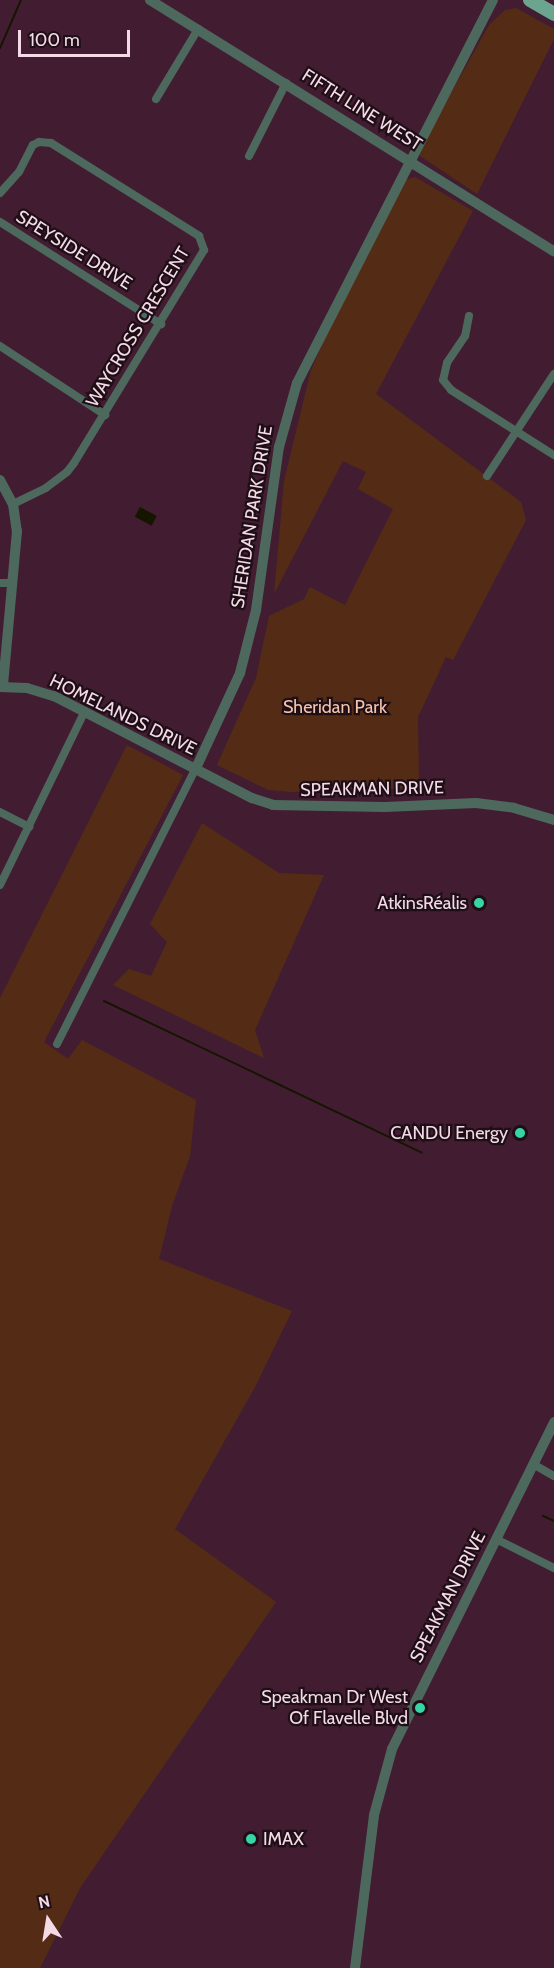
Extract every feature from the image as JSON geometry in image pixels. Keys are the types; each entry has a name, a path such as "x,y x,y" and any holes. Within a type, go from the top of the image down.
{"main road":[{"path":"530,0 554,14"}],"street":[{"name":"FIFTH LINE WEST","path":"150,0 554,251"},
{"path":"483,0 484,17"},
{"name":"SHERIDAN PARK DRIVE","path":"57,1044 196,768 240,673 256,610 279,447 286,414 312,352 493,0"},
{"path":"156,99 198,29"},
{"path":"249,156 286,83"},
{"name":"WAYCROSS CRESCENT","path":"0,193 19,172 33,145 39,142 51,143 199,236 204,250 105,415 66,472 46,488 13,504"},
{"name":"SPEYSIDE DRIVE","path":"0,222 161,324"},
{"path":"469,316 465,336 447,363 443,380 451,390 554,455"},
{"path":"0,346 105,415"},
{"path":"487,476 554,374"},
{"path":"0,480 13,504 17,531 2,687"},
{"path":"0,583 13,583"},
{"name":"HOMELANDS DRIVE","path":"2,687 27,688 54,696 196,768"},
{"path":"0,885 84,713"},
{"name":"SPEAKMAN DRIVE","path":"196,768 252,798 273,805 385,807 476,803 514,808 554,820"},
{"path":"0,812 29,827"},
{"name":"SPEAKMAN DRIVE","path":"355,1968 372,1823 383,1774 392,1749 554,1422"},
{"path":"533,1464 554,1476"},
{"path":"496,1539 554,1568"}],"green space":[{"path":"516,8 554,29 554,39 477,194 420,156 420,149 489,25 505,10"},
{"name":"Sheridan Park","path":"415,177 473,211 376,394 521,502 526,520 453,660 446,657 418,717 419,788 291,792 268,790 217,765 256,678 269,616 304,599 310,587 345,605 393,509 358,489 366,472 343,461 274,594 284,481 311,370 330,327 404,180"},
{"path":"127,745 183,775 44,1042 68,1059 82,1040 196,1100 190,1156 172,1206 159,1259 292,1311 255,1387 175,1529 276,1602 80,1888 40,1968 0,1968 0,998"},
{"path":"202,823 279,873 324,875 255,1030 264,1058 113,985 129,969 151,976 167,942 150,924"}],"shaded area":[{"path":"140,507 157,516 152,526 135,517"}],"waterway":[{"path":"0,48 21,0"},
{"path":"104,1001 422,1153"},
{"path":"543,1516 554,1521"}],"place":[{"name":"AtkinsRéalis","path":"479,903"},
{"name":"CANDU Energy","path":"520,1133"},
{"name":"Speakman Dr West Of Flavelle Blvd","path":"420,1708"},
{"name":"IMAX","path":"251,1839"}]}
